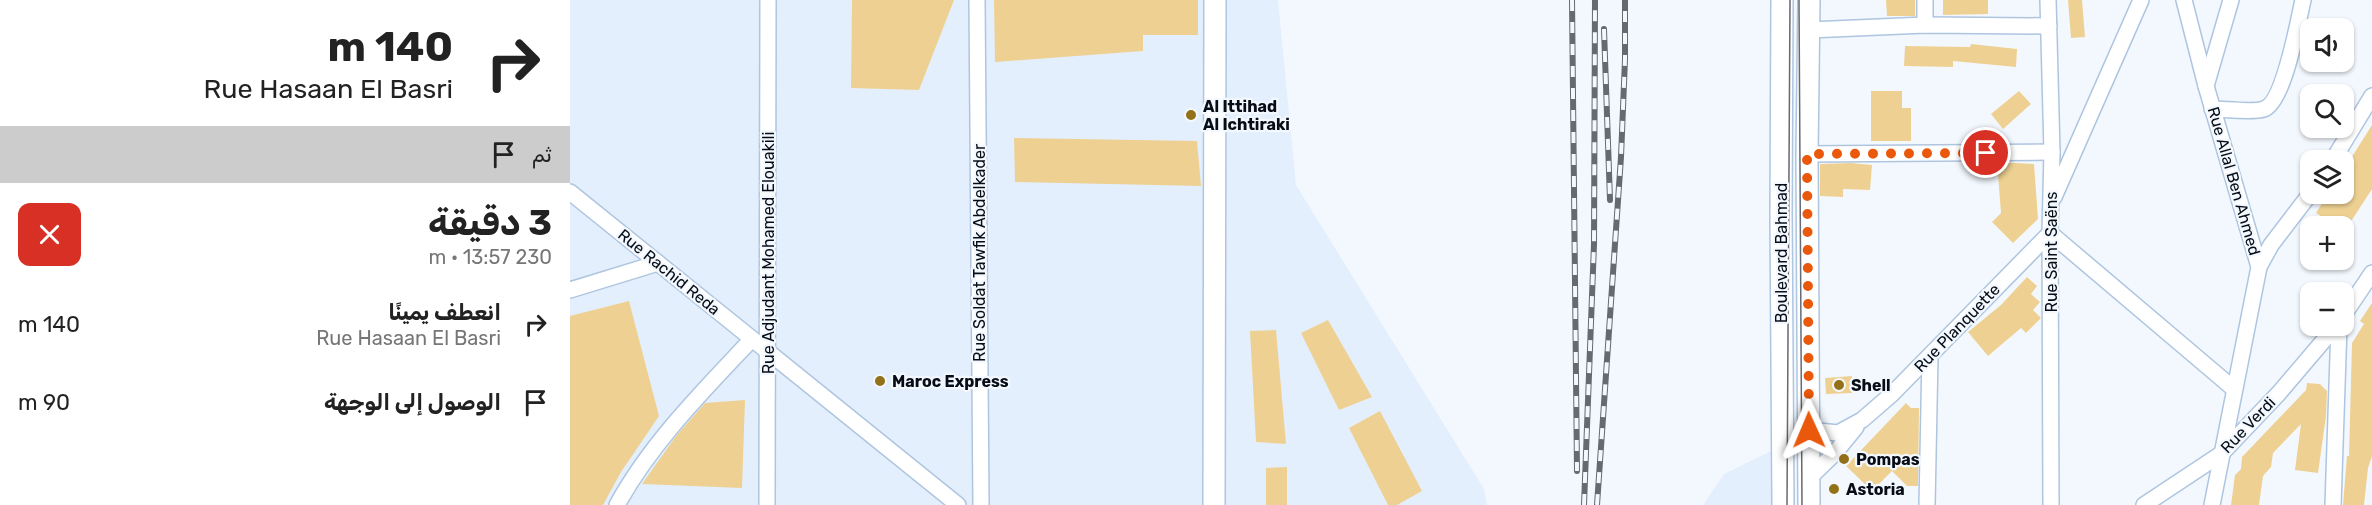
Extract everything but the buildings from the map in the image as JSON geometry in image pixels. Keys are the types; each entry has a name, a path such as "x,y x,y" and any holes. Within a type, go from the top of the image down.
{"main road":[{"path":"1214,505 1215,0"},
{"name":"Boulevard Bahmad","path":"1782,0 1783,505"},
{"name":"Boulevard Bahmad","path":"1809,0 1807,154 1809,505"}],"street":[{"name":"Rue Adjudant Mohamed Elouakili","path":"767,505 768,0"},
{"name":"Rue Soldat Tawfik Abdelkader","path":"976,0 981,505"},
{"path":"1925,0 1925,25"},
{"name":"Rue Saint Saëns","path":"2048,0 2052,152 2051,505"},
{"path":"2051,206 2141,0"},
{"name":"Rue Allal Ben Ahmed","path":"2184,0 2212,109 2259,267 2212,505"},
{"path":"2206,86 2231,0"},
{"path":"2212,109 2258,110 2271,105 2281,89 2303,0"},
{"path":"1809,30 1925,25 2049,26"},
{"path":"2340,150 2372,100"},
{"path":"1807,154 2052,152"},
{"name":"Rue Rachid Reda","path":"570,192 958,505"},
{"path":"2259,267 2277,237 2302,204"},
{"path":"2050,233 2234,388"},
{"name":"Rue Planquette","path":"1809,478 1834,454 1862,420 1930,356 2050,233"},
{"path":"570,290 658,263"},
{"path":"2354,300 2372,273"},
{"name":"Rue Verdi","path":"2144,505 2221,454 2279,393 2328,336"},
{"path":"2333,505 2337,336"},
{"path":"617,505 659,444 692,403 752,339"},
{"path":"1928,505 1930,356"},
{"name":"Rue Planquette","path":"1809,430 1832,434 1846,430 1862,420"}],"shaded area":[{"path":"570,0 1278,0 1296,185 1484,489 1487,505 570,505"},
{"path":"1773,450 1771,505 1703,505 1724,474"}],"tram line":[{"path":"1787,505 1790,0"},
{"path":"1799,0 1802,505"}],"railway":[{"path":"1572,0 1577,471"},
{"path":"1584,505 1594,244 1595,0"},
{"path":"1597,505 1621,157 1625,0"},
{"path":"1604,29 1610,200"}],"place":[{"name":"Al Ittihad Al Ichtiraki","path":"1191,115"},
{"name":"Maroc Express","path":"880,381"},
{"name":"Shell","path":"1839,385"},
{"name":"Pompas","path":"1844,459"},
{"name":"Astoria","path":"1834,489"}],"route":[{"path":"1809,430 1807,154 1986,153"}]}
